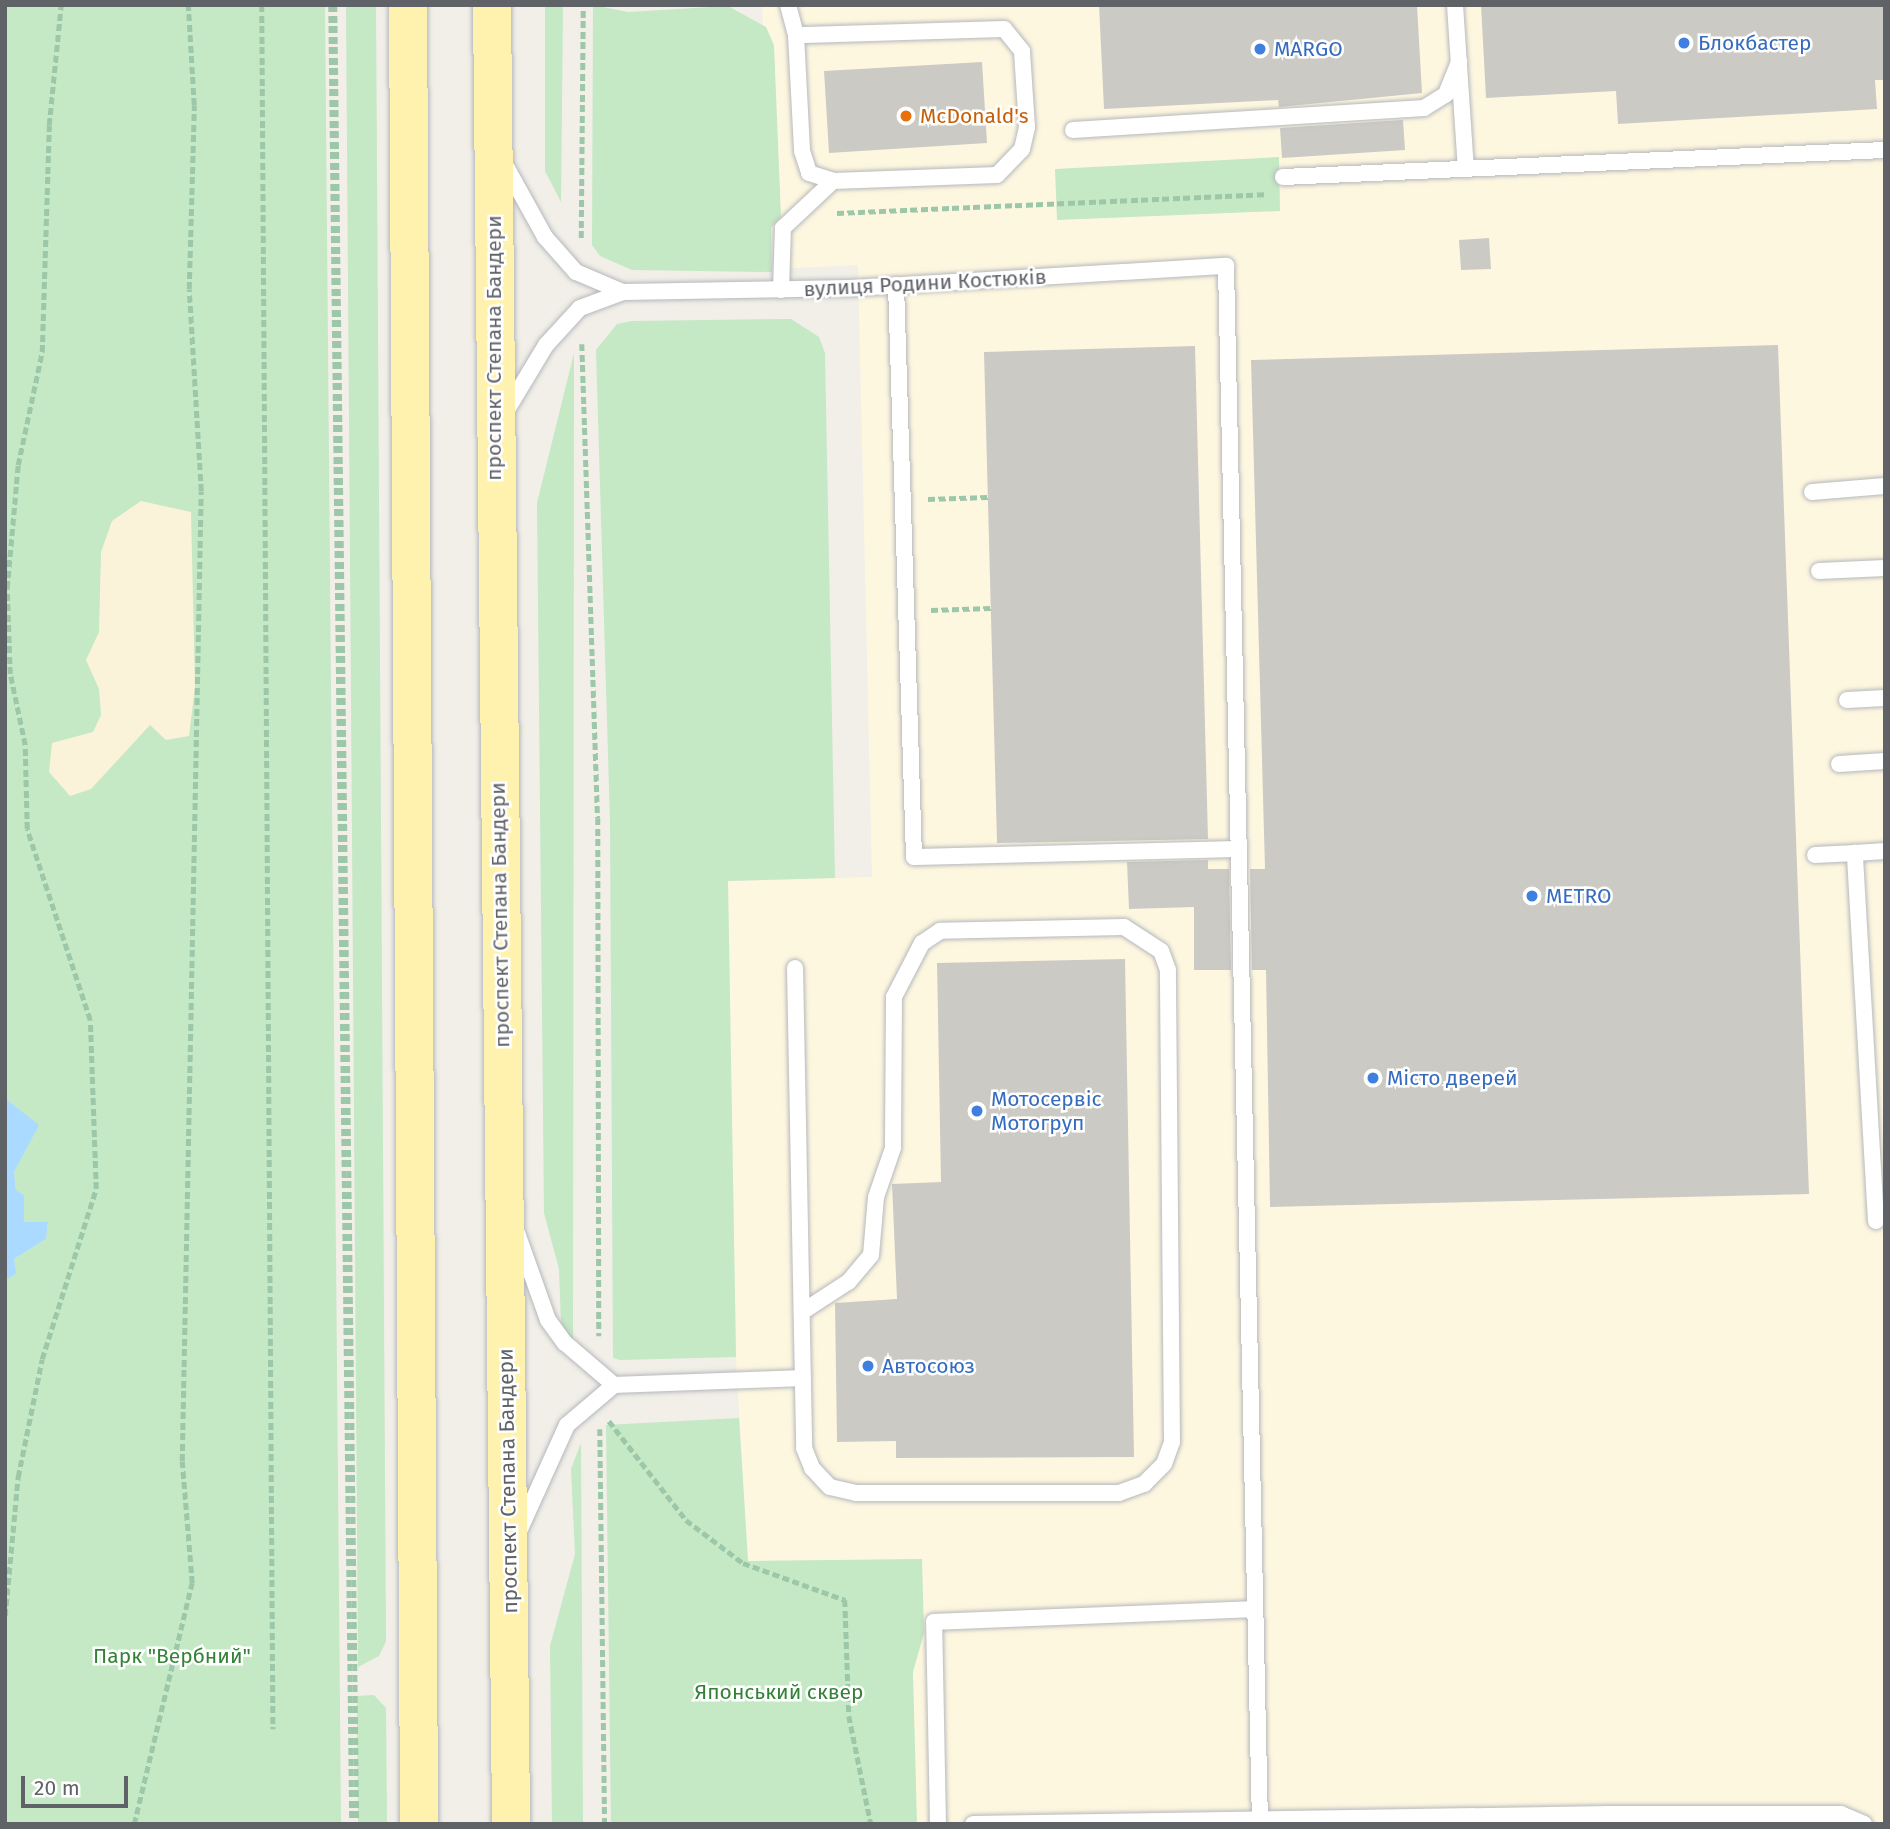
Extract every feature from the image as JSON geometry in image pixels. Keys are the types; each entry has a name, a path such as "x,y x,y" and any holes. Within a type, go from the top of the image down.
{"main road":[{"path":"408,5 419,1824"},
{"name":"проспект Степана Бандери","path":"492,5 494,432 511,1824"}],"lane":[{"path":"788,5 796,35 802,151 809,173 832,181 997,175 1007,168 1022,149 1027,127 1022,51 1015,37 989,25 796,35"},
{"path":"1455,5 1466,169"},
{"path":"1073,130 1424,108 1446,94 1459,61"},
{"path":"492,142 545,237 580,275 623,292"},
{"path":"1283,177 1885,150"},
{"path":"781,290 783,228 832,181"},
{"name":"вулиця Родини Костюків","path":"623,292 781,290 1226,266 1239,849"},
{"path":"896,285 914,857 1239,849 1259,1818"},
{"path":"494,432 546,345 580,308 623,292"},
{"path":"1812,492 1885,486"},
{"path":"1819,571 1885,568"},
{"path":"1847,700 1885,698"},
{"path":"1839,764 1885,761"},
{"path":"1815,855 1885,850"},
{"path":"1855,853 1876,1221"},
{"path":"795,968 804,1448 830,1487 856,1493 1119,1493 1144,1484 1164,1464 1172,1428 1168,970 1161,951 1124,926 940,931 922,943 894,998 893,1148 876,1196 871,1255 848,1282 802,1312"},
{"path":"504,1196 548,1320 599,1376 614,1385 803,1378"},
{"path":"509,1559 544,1465 567,1426 600,1402 614,1385"},
{"path":"939,1824 934,1622 1255,1609"},
{"path":"972,1824 1259,1818 1841,1814 1864,1824"}],"path":[{"path":"5,1616 18,1477 42,1360 96,1189 90,1020 27,829 25,745 10,674 7,600 18,466 42,352 49,125 61,5"},
{"path":"134,1824 192,1583 182,1461 201,491 189,289 194,105 188,5"},
{"path":"262,5 273,1729"},
{"path":"333,5 355,1824"},
{"path":"580,275 583,5"},
{"path":"580,308 598,818 599,1376"},
{"path":"600,1402 605,1824"},
{"path":"600,1402 686,1520 743,1563 845,1600 849,1716 871,1824"}],"shaded area":[{"path":"762,5 1885,5 1885,1824 889,1824 748,1561 736,1357 728,881 872,877 858,265 775,269"}],"green space":[{"name":"Парк \"Вербний\"","path":"5,5 325,5 341,1824 5,1824 5,1280 15,1274 14,1259 46,1239 48,1222 24,1222 24,1195 16,1190 14,1172 38,1125 5,1098"},
{"path":"346,5 376,5 386,1641 379,1656 358,1667"},
{"path":"545,5 563,5 561,202 545,171"},
{"path":"593,5 628,12 728,6 766,27 774,45 781,217 771,228 772,272 632,270 600,256 592,245"},
{"path":"1279,157 1280,211 1057,220 1055,169"},
{"path":"791,319 819,337 825,353 835,878 728,881 736,1357 620,1360 613,1358 610,822 596,350 617,324 632,321"},
{"path":"574,353 573,1342 561,1324 559,1269 544,1213 537,503"},
{"name":"Японський сквер","path":"739,1418 748,1561 922,1559 924,1633 913,1672 917,1824 611,1824 606,1425"},
{"path":"581,1443 583,1824 552,1824 550,1646 575,1554 571,1469"},
{"path":"374,1695 386,1708 387,1824 358,1824 357,1696"}],"sand":[{"path":"141,501 191,512 195,687 189,736 166,740 150,725 91,789 70,796 49,772 52,743 93,732 101,715 99,689 86,660 99,632 101,552 112,521"}],"water":[{"path":"5,1098 39,1125 14,1172 16,1190 24,1195 24,1222 48,1222 46,1239 14,1259 16,1274 5,1280"}],"building":[{"name":"MARGO","path":"1099,5 1417,5 1422,93 1279,107 1278,100 1104,109"},
{"name":"Блокбастер","path":"1481,5 1885,5 1885,80 1875,80 1877,109 1618,124 1616,91 1486,98"},
{"name":"McDonald's","path":"982,62 987,143 829,153 824,71"},
{"path":"1403,120 1405,150 1282,158 1280,128"},
{"path":"1489,238 1491,269 1461,270 1459,240"},
{"name":"METRO","path":"1778,345 1809,1194 1270,1207 1266,970 1252,970 1250,869 1265,869 1251,360"},
{"path":"1195,346 1208,839 997,843 984,352"},
{"path":"1208,860 1208,869 1229,869 1231,970 1194,970 1194,907 1129,909 1127,862"},
{"path":"1125,959 1134,1457 896,1458 896,1441 837,1442 835,1303 897,1299 892,1184 941,1182 937,963"}],"place":[{"name":"Блокбастер","path":"1684,43"},
{"name":"MARGO","path":"1260,49"},
{"name":"McDonald's","path":"906,116"},
{"name":"METRO","path":"1532,896"},
{"name":"Місто дверей","path":"1373,1078"},
{"name":"Мотосервіс Мотогруп","path":"977,1111"},
{"name":"Автосоюз","path":"868,1366"}]}
